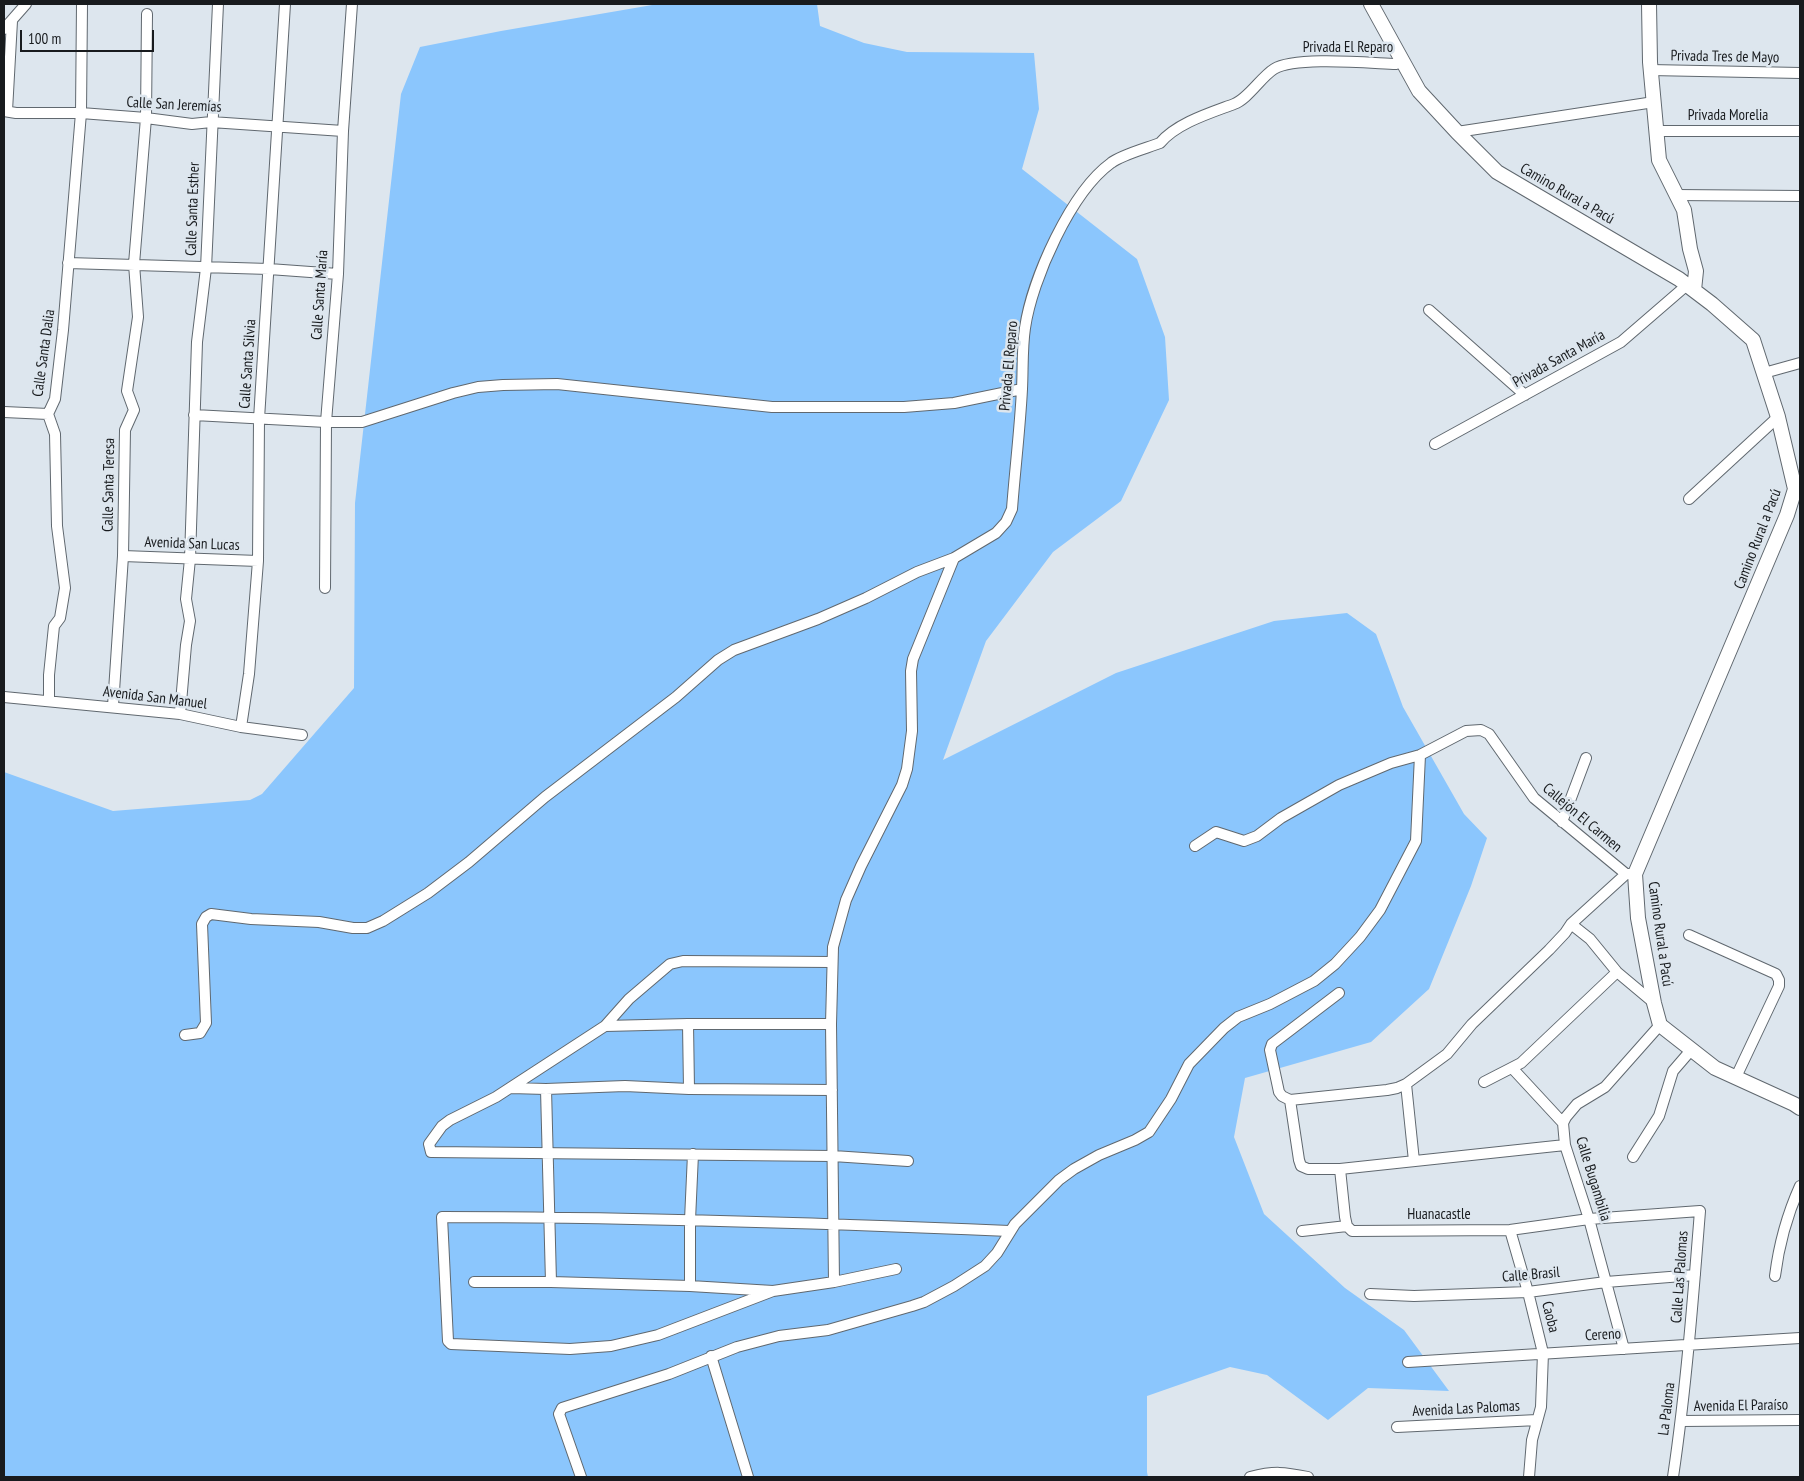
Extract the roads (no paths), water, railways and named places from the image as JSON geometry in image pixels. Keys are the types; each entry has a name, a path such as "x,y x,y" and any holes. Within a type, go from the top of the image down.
{"street":[{"path":"4,29 26,4"},
{"name":"Calle Santa Dalia","path":"49,701 49,674 54,626 60,618 65,588 58,526 55,434 48,414 55,399 63,330 81,113 82,4"},
{"name":"Calle Santa Esther","path":"180,714 186,644 190,621 186,600 190,559 196,342 206,268 211,122 218,4"},
{"name":"Calle Santa Silvia","path":"241,727 249,674 258,562 259,419 286,4"},
{"name":"Calle Santa María","path":"325,588 326,422 338,274 343,131 352,4"},
{"name":"Camino Rural a Pacú","path":"1371,4 1419,90 1497,172 1690,288 1752,340 1778,417 1798,488 1788,515 1631,874 1654,1003 1660,1025"},
{"path":"1649,4 1650,66 1659,160 1684,210 1690,249 1696,271 1690,288"},
{"name":"Calle Santa Teresa","path":"113,706 123,556 124,430 134,410 127,391 138,317 134,264 146,118 147,14"},
{"path":"6,111 12,21"},
{"name":"Privada El Reparo","path":"185,1035 200,1033 206,1023 202,924 206,917 212,914 251,919 319,922 353,928 367,928 383,921 428,893 469,862 546,797 676,698 718,660 734,650 818,619 866,598 917,572 954,558 996,533 1006,522 1012,509 1025,328 1037,280 1058,233 1077,200 1101,172 1112,162 1160,143 1165,137 1198,118 1237,103 1274,69 1284,64 1303,61 1396,64 1403,62"},
{"name":"Privada Tres de Mayo","path":"1650,66 1800,73"},
{"path":"1457,132 1654,102"},
{"name":"Calle San Jeremías","path":"6,111 16,113 81,113 192,124 211,122 343,131"},
{"name":"Privada Morelia","path":"1656,131 1800,131"},
{"path":"1675,195 1800,196"},
{"path":"68,263 269,269 338,274"},
{"name":"Privada Santa María","path":"1435,444 1621,342 1690,288"},
{"path":"1429,310 1524,395"},
{"path":"1764,373 1800,363"},
{"path":"194,415 362,422 453,393 502,384 557,384 782,407 904,407 934,405 954,403 1022,389"},
{"path":"4,412 48,414"},
{"path":"1689,499 1778,417"},
{"name":"Avenida San Lucas","path":"123,556 258,562"},
{"path":"834,1282 831,1024 832,962 836,931 846,900 861,866 902,785 907,769 912,731 911,671 913,659 954,558"},
{"name":"Avenida San Manuel","path":"4,697 113,706 180,714 241,727 302,735"},
{"name":"Callejón El Carmen","path":"1420,755 1466,731 1484,731 1491,737 1528,792 1562,822 1631,874"},
{"path":"581,1477 559,1414 562,1408 669,1374 737,1346 779,1336 846,1326 924,1302 985,1266 997,1253 1009,1231 1047,1191 1074,1169 1149,1132 1171,1099 1189,1064 1224,1028 1238,1017 1270,1004 1309,984 1335,964 1360,937 1380,910 1416,841 1420,755 1391,763 1339,785 1281,818 1257,836 1244,841 1216,832 1195,846"},
{"path":"1562,822 1586,758"},
{"path":"1340,993 1272,1044 1270,1050 1279,1092 1282,1096 1290,1100 1387,1090 1406,1084 1447,1054 1472,1024 1549,950 1571,924 1631,874"},
{"path":"1571,924 1590,940 1617,972 1654,1003"},
{"path":"1689,935 1776,974 1780,980 1779,986 1736,1077"},
{"path":"832,962 682,961 670,964 629,999 605,1026 489,1102 450,1120 442,1126 429,1144 431,1152 833,1156 908,1161"},
{"path":"1484,1082 1521,1063 1617,972"},
{"path":"688,1024 689,1089"},
{"path":"605,1026 831,1024"},
{"path":"1660,1025 1715,1068 1800,1108"},
{"name":"Calle Bugambilia","path":"1624,1348 1590,1219 1565,1145 1563,1123 1577,1104 1605,1087 1660,1025"},
{"path":"1633,1157 1659,1116 1673,1071 1692,1049"},
{"path":"1513,1068 1563,1123"},
{"path":"1406,1084 1414,1161"},
{"path":"511,1088 546,1089 625,1086 689,1089 832,1090"},
{"path":"546,1089 551,1282"},
{"path":"1290,1100 1299,1160 1301,1166 1308,1168 1340,1169 1565,1145"},
{"path":"690,1286 690,1220 694,1154"},
{"path":"1340,1169 1347,1226"},
{"path":"1775,1276 1779,1248 1791,1207 1800,1186"},
{"name":"Huanacastle","path":"1302,1231 1347,1226 1352,1231 1510,1230 1590,1219 1700,1211"},
{"name":"Calle Las Palomas","path":"1690,1344 1700,1211"},
{"path":"774,1291 658,1335 611,1346 570,1349 451,1344 448,1341 442,1217 690,1220 1009,1231"},
{"name":"Caoba","path":"1510,1230 1543,1353 1542,1407 1532,1440 1529,1477"},
{"path":"474,1282 690,1286 774,1291 834,1282 896,1269"},
{"name":"Calle Brasil","path":"1370,1294 1414,1296 1528,1292 1606,1282 1695,1275"},
{"name":"Cereno","path":"1408,1362 1800,1338"},
{"name":"La Paloma","path":"1673,1477 1690,1344"},
{"path":"711,1356 748,1477"},
{"name":"Avenida Las Palomas","path":"1397,1427 1537,1420"},
{"name":"Avenida El Paraíso","path":"1681,1422 1800,1420"},
{"path":"1250,1477 1265,1473 1284,1472 1308,1477"}]}
